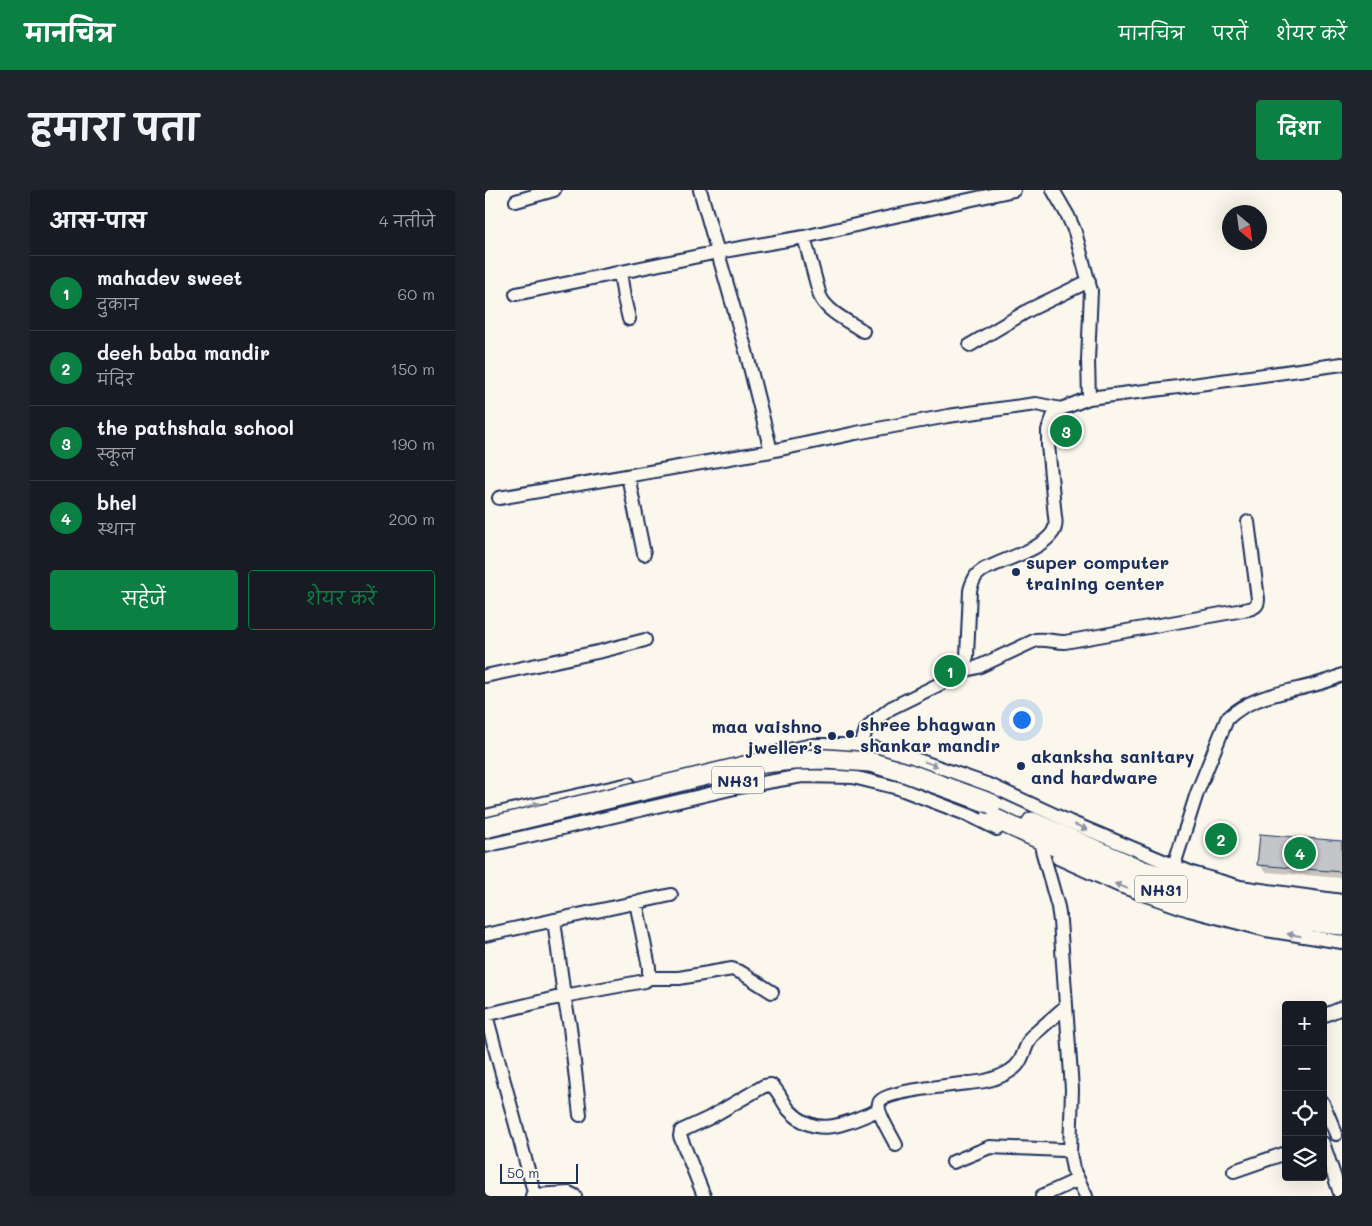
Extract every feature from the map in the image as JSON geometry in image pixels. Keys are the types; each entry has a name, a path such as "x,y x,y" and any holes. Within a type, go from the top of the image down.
{"highway":[{"name":"NH31","path":"485,828 753,764 826,759 870,762 907,773 991,810 1141,870 1241,896 1291,905 1342,911"},
{"name":"NH31","path":"485,840 746,778 783,771 861,773 991,810 1099,866 1144,884 1244,912 1285,919 1342,925"}],"street":[{"path":"700,190 746,351 771,452"},
{"path":"516,294 719,252 804,237 1014,190"},
{"path":"516,201 550,191"},
{"path":"1056,191 1075,232 1091,291 1088,360 1089,398"},
{"path":"804,237 823,303 863,331"},
{"path":"621,272 629,319"},
{"path":"970,345 1029,310 1089,281"},
{"path":"962,671 967,656 970,590 977,575 1003,560 1031,549 1043,542 1053,532 1056,524 1048,430 1053,417 1061,409 1089,398 1342,364"},
{"path":"499,498 771,452 948,416 1036,404 1061,409"},
{"path":"628,476 644,554"},
{"path":"853,777 868,726 891,708 950,679 962,671 978,668 1030,642 1036,640 1065,642 1256,607 1259,599 1248,522"},
{"path":"485,676 645,640"},
{"path":"1174,865 1187,824 1227,719 1251,702 1319,684 1342,675"},
{"path":"485,816 813,745 861,745 909,756 992,786 1070,822 1193,873 1240,887 1342,901"},
{"path":"485,846 739,787 802,776 853,777 898,788 971,816 1120,886 1189,910 1266,930 1342,942"},
{"path":"1042,850 1059,914 1072,1089 1070,1153 1077,1180 1086,1196"},
{"path":"485,935 671,895"},
{"path":"636,902 649,967 649,978"},
{"path":"554,920 570,1027 580,1116"},
{"path":"575,1196 569,1193 532,1196 533,1188 486,1015 564,996 639,983 649,978 679,978 732,969 742,973 772,992"},
{"path":"896,1145 879,1110 879,1101 884,1097 901,1092 985,1081 1011,1071 1021,1060 1027,1042 1032,1036 1065,1008"},
{"path":"1327,1014 1342,1008"},
{"path":"704,1196 680,1136 681,1131 709,1118 764,1086 771,1085 775,1088 784,1104 795,1116 807,1123 825,1128 834,1127 879,1110"},
{"path":"1327,1110 1339,1132 1327,1137"},
{"path":"953,1162 990,1147 1063,1150 1070,1153"},
{"path":"1234,1171 1282,1154"},
{"path":"1327,1155 1341,1196"},
{"path":"1042,1196 1077,1180"}],"building":[{"path":"1260,834 1342,841 1342,872 1257,865"}],"place":[{"name":"the pathshala school","path":"1066,431"},
{"name":"super computer training center","path":"1016,572"},
{"name":"mahadev sweet","path":"950,671"},
{"name":"shree bhagwan shankar mandir","path":"850,734"},
{"name":"maa vaishno jweller's","path":"832,736"},
{"name":"akanksha sanitary and hardware","path":"1021,766"},
{"name":"deeh baba mandir","path":"1221,839"},
{"name":"bhel","path":"1300,853"}]}
